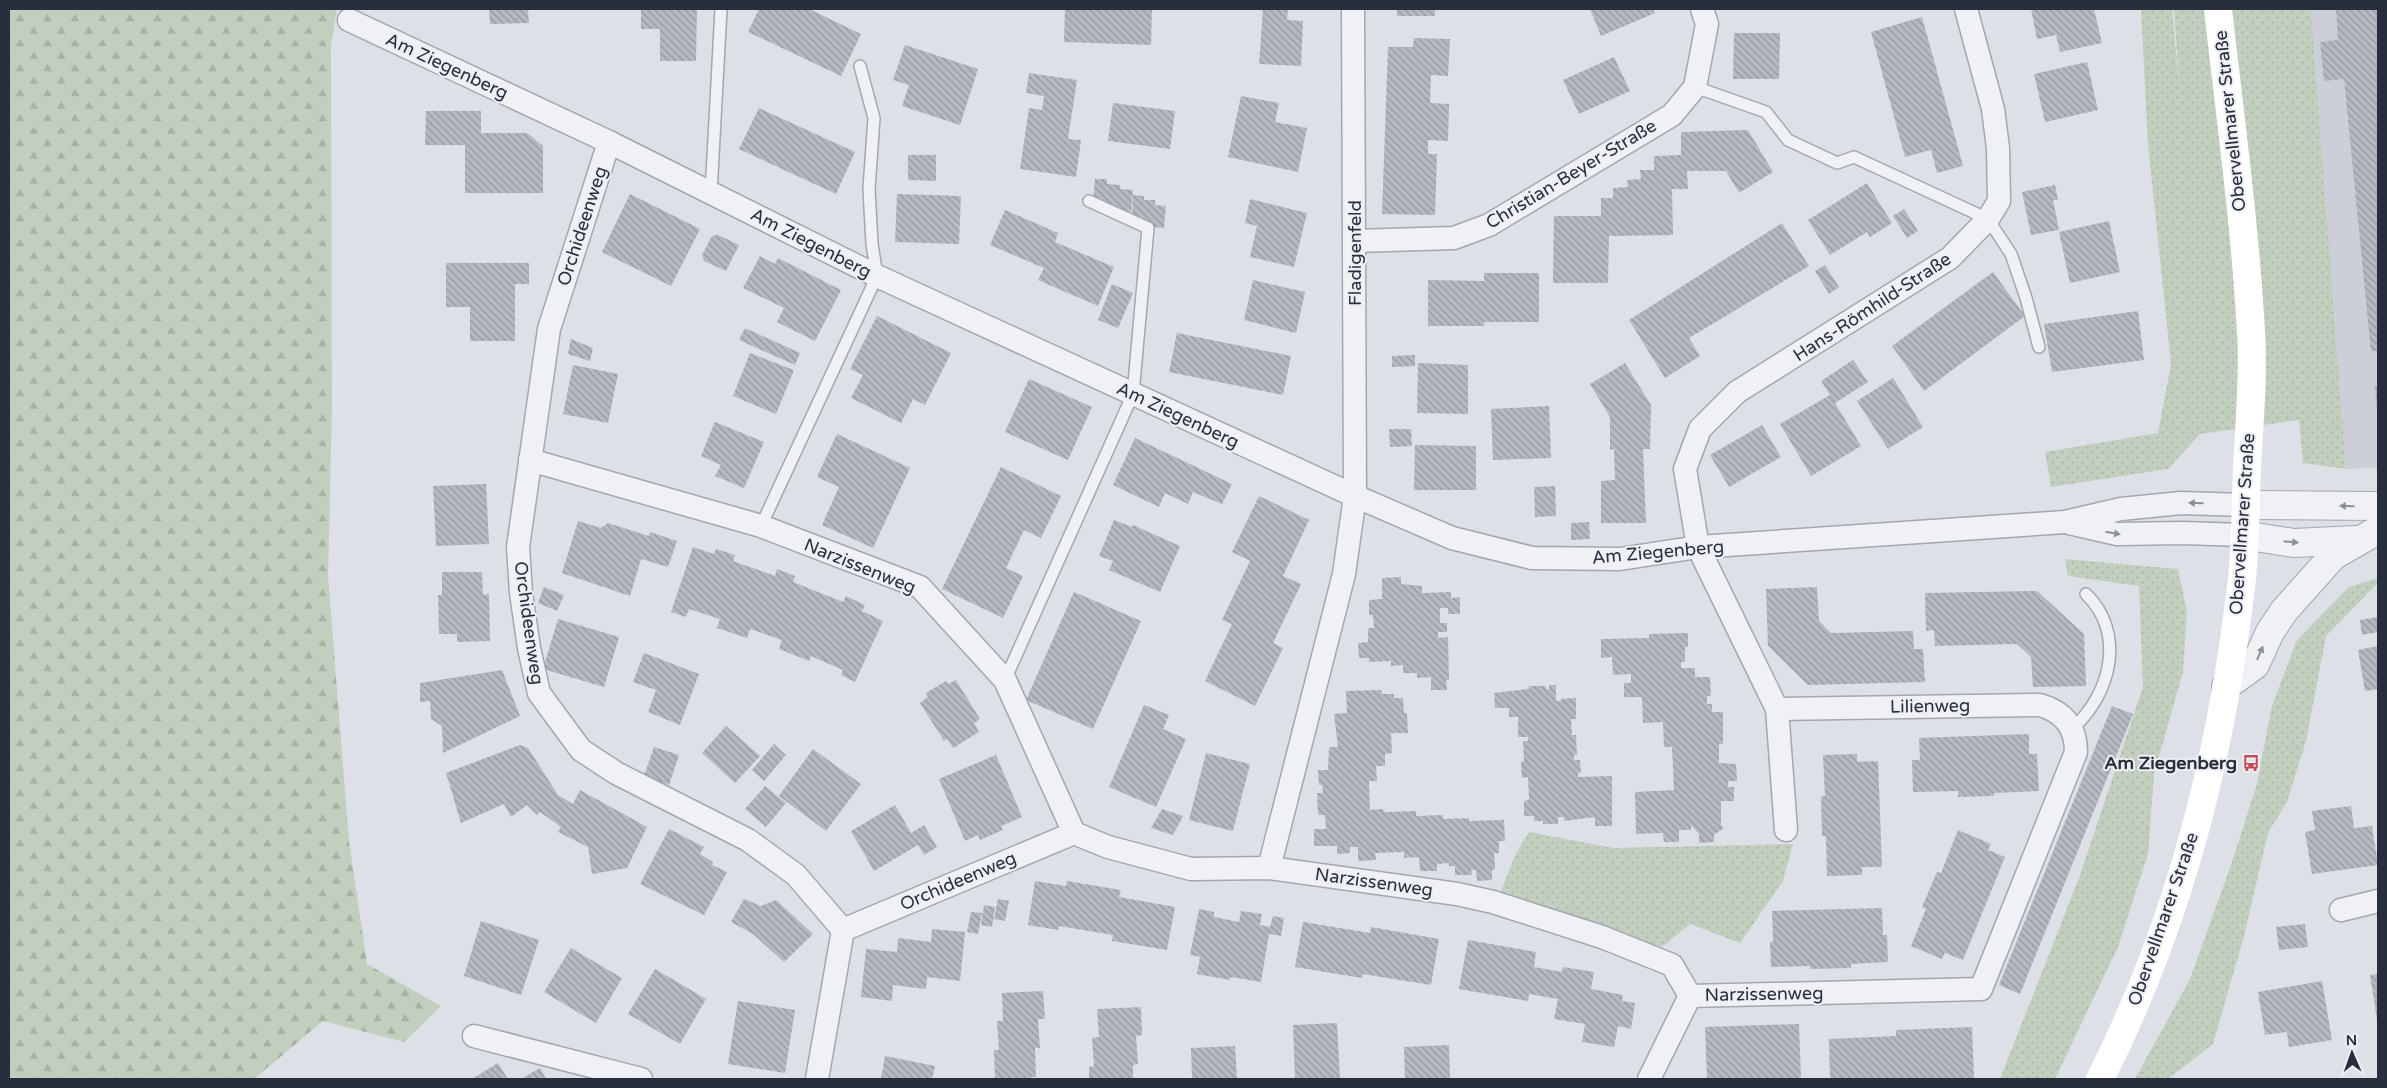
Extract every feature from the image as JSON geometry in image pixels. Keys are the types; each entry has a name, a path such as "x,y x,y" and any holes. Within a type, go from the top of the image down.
{"main road":[{"name":"Obervellmarer Straße","path":"2100,1079 2122,1037 2164,926 2191,844 2213,756 2240,596 2251,334 2234,142 2218,9"}],"street":[{"name":"Fladigenfeld","path":"1353,9 1355,496"},
{"name":"Christian-Beyer-Straße","path":"1355,242 1454,238 1489,225 1672,115 1695,87 1707,24 1702,9"},
{"name":"Hans-Römhild-Straße","path":"1698,547 1685,469 1700,429 1737,392 1950,258 1988,219 1999,201 1998,148 1993,109 1966,9"},
{"name":"Am Ziegenberg","path":"349,20 608,142 877,276 1355,496 1452,538 1532,558 1620,559 1698,547 2065,522 2121,509 2181,502 2245,505"},
{"name":"Orchideenweg","path":"608,142 549,329 518,547 521,593 528,648 539,693 581,750 616,773 748,840 796,875 843,930 1074,833"},
{"name":"Narzissenweg","path":"530,460 761,526 920,587 1005,680 1074,833 1108,846 1191,869 1269,868 1457,894 1492,902 1602,937 1672,965 1690,996 1980,989 2076,752 2076,740 2072,728"},
{"path":"1269,868 1344,574 1355,496"},
{"path":"2245,505 2378,506"},
{"name":"Am Ziegenberg","path":"2065,522 2117,534 2183,532 2243,535"},
{"path":"2243,535 2294,543 2368,535"},
{"path":"2226,686 2255,665 2270,632 2279,618 2314,576 2333,556 2368,535"},
{"path":"1698,547 1777,709 1786,830"},
{"name":"Lilienweg","path":"1777,709 2023,704 2054,709 2065,718 2072,728"},
{"path":"2341,910 2378,901"},
{"path":"817,1079 843,930"},
{"path":"1648,1079 1690,996"},
{"path":"474,1036 641,1079"}],"lane":[{"path":"710,193 721,9"},
{"path":"761,526 877,276 872,244 869,189 874,118 860,66"},
{"path":"1695,87 1766,112 1788,140 1837,163 1854,157 1988,219 2011,254 2026,298 2039,347"},
{"path":"1005,680 1133,394 1148,228 1088,201"},
{"path":"2072,728 2085,717 2098,696 2110,653 2109,635 2105,619 2097,605 2086,594"}],"shaded area":[{"path":"2311,9 2378,9 2378,468 2346,469"}],"green space":[{"path":"9,9 337,9 331,45 332,408 328,576 349,841 367,964 441,1006 404,1042 323,1021 254,1079 9,1079"},
{"path":"2141,9 2172,9 2180,95 2174,9 2311,9 2346,469 2303,463 2299,420 2200,434 2168,469 2051,487 2045,452 2158,433 2171,364 2148,144"},
{"path":"2065,559 2178,569 2187,612 2183,672 2154,774 2148,854 2118,947 2055,1079 2000,1079 2079,878 2143,687 2139,586 2068,576"},
{"path":"2378,578 2378,583 2326,636 2306,741 2287,802 2268,833 2244,936 2213,1044 2168,1079 2135,1079 2190,979 2231,865 2257,784 2272,706 2297,640 2349,587"},
{"path":"1529,832 1613,848 1793,844 1783,881 1740,943 1690,924 1662,947 1625,938 1499,896 1516,853"}],"building":[{"path":"489,9 528,9 529,23 490,24"},
{"path":"641,9 697,9 696,61 660,61 660,29 641,29"},
{"path":"759,9 809,9 861,34 841,76 748,32"},
{"path":"1065,9 1152,9 1151,45 1064,42"},
{"path":"1263,9 1288,9 1287,20 1303,21 1301,66 1259,64"},
{"path":"1397,9 1435,9 1435,16 1397,16"},
{"path":"1590,9 1653,9 1655,13 1601,36"},
{"path":"2031,9 2094,9 2102,43 2060,52 2056,35 2037,39"},
{"path":"2336,9 2378,9 2378,351 2371,351 2344,79 2324,81 2320,42 2338,40"},
{"path":"1922,17 1963,166 1937,173 1931,150 1905,157 1871,32"},
{"path":"1734,33 1780,33 1779,79 1733,79"},
{"path":"1414,38 1450,39 1448,76 1431,75 1430,103 1449,104 1448,141 1428,140 1428,154 1437,154 1435,215 1382,214 1388,47 1413,47"},
{"path":"905,45 978,69 960,125 902,106 909,85 893,80"},
{"path":"1614,57 1630,91 1579,114 1563,80"},
{"path":"2087,62 2098,110 2045,122 2034,74"},
{"path":"1029,73 1077,80 1068,139 1081,140 1076,177 1020,169 1029,108 1042,110 1044,96 1026,93"},
{"path":"1241,96 1279,103 1275,122 1307,128 1298,172 1228,157"},
{"path":"1113,103 1175,111 1170,149 1108,141"},
{"path":"759,108 855,152 836,194 739,149"},
{"path":"426,111 481,111 481,133 527,133 543,146 543,193 465,193 465,145 425,145"},
{"path":"1748,130 1773,172 1739,193 1726,171 1687,171 1688,189 1672,189 1673,235 1609,236 1608,283 1553,283 1554,216 1601,216 1601,198 1613,198 1613,188 1628,187 1627,180 1641,179 1640,170 1654,170 1654,156 1681,155 1681,132"},
{"path":"908,155 936,155 936,181 908,180"},
{"path":"1095,179 1107,179 1107,184 1120,185 1120,189 1133,190 1131,212 1119,211 1119,207 1106,207 1106,201 1093,201"},
{"path":"1867,183 1892,223 1870,237 1867,232 1830,255 1808,220"},
{"path":"2055,185 2058,200 2053,200 2059,230 2031,235 2022,192"},
{"path":"630,194 700,229 671,286 602,252"},
{"path":"897,194 961,196 959,244 895,242"},
{"path":"1133,195 1144,196 1144,200 1155,200 1155,205 1166,206 1164,228 1153,227 1153,222 1142,221 1143,217 1132,217"},
{"path":"1250,199 1307,213 1294,267 1250,257 1257,226 1245,223"},
{"path":"1904,209 1918,231 1907,238 1893,216"},
{"path":"1005,210 1058,233 1055,242 1114,267 1098,306 1038,280 1044,268 990,245"},
{"path":"2109,221 2120,272 2070,283 2059,232"},
{"path":"1782,223 1809,266 1689,338 1700,356 1665,378 1629,320"},
{"path":"718,235 739,245 726,271 704,261 702,255 712,236"},
{"path":"760,256 775,264 778,258 841,290 815,341 777,322 784,308 743,288"},
{"path":"446,263 529,263 529,284 515,284 515,341 470,341 470,307 446,307"},
{"path":"1825,265 1839,287 1829,294 1815,271"},
{"path":"1993,272 2025,316 1924,391 1892,346"},
{"path":"1484,273 1539,273 1539,322 1484,322 1484,326 1428,326 1428,280 1484,281"},
{"path":"1253,280 1305,292 1296,333 1244,320"},
{"path":"1112,284 1133,293 1118,328 1098,320"},
{"path":"2138,311 2144,360 2052,372 2044,324"},
{"path":"877,316 951,353 925,405 913,399 901,423 851,398 863,375 850,369"},
{"path":"745,328 800,353 795,365 739,340"},
{"path":"1177,333 1291,356 1283,395 1169,372"},
{"path":"571,339 593,348 590,361 568,354"},
{"path":"750,353 794,370 776,414 733,396"},
{"path":"1415,355 1415,366 1392,367 1392,356"},
{"path":"1853,360 1868,382 1835,403 1861,446 1811,476 1780,424 1830,395 1821,381"},
{"path":"1418,363 1468,365 1468,414 1417,413"},
{"path":"1625,363 1651,405 1650,449 1643,449 1646,523 1601,523 1601,481 1615,480 1614,449 1610,450 1610,417 1590,384"},
{"path":"573,365 618,374 608,423 563,414"},
{"path":"1893,378 1923,427 1888,449 1857,401"},
{"path":"1029,379 1092,407 1068,460 1005,432"},
{"path":"2378,386 2378,409 2377,409 2375,387"},
{"path":"1549,406 1551,458 1493,460 1491,409"},
{"path":"715,422 764,442 744,488 715,476 721,465 701,456"},
{"path":"1762,425 1781,457 1729,487 1710,455"},
{"path":"1389,429 1411,429 1412,446 1390,447"},
{"path":"837,434 910,468 873,548 822,525 839,487 817,477"},
{"path":"1135,438 1232,484 1222,504 1193,492 1188,504 1165,493 1159,507 1113,485"},
{"path":"1415,445 1476,446 1476,490 1414,490"},
{"path":"1001,467 1061,496 1041,538 1024,530 1006,568 1023,576 1003,618 942,589"},
{"path":"486,484 489,544 436,546 433,486"},
{"path":"1555,486 1556,516 1535,517 1534,487"},
{"path":"1259,496 1309,520 1283,576 1301,584 1273,643 1283,648 1255,706 1205,681 1232,624 1222,620 1250,561 1232,552"},
{"path":"1114,520 1132,527 1133,525 1180,546 1160,592 1109,570 1113,561 1099,556"},
{"path":"578,521 601,528 608,523 649,536 650,532 677,541 668,567 641,559 630,596 562,573"},
{"path":"1589,522 1590,539 1571,540 1571,523"},
{"path":"693,547 714,554 716,549 735,555 733,561 775,576 777,569 795,576 793,582 843,602 846,596 865,605 862,611 883,621 855,682 841,675 843,670 811,656 809,661 779,649 782,640 750,629 747,638 717,628 720,619 689,609 686,617 671,612"},
{"path":"442,572 482,572 483,595 489,594 490,641 457,642 457,634 439,634 438,595 442,595"},
{"path":"1401,577 1401,584 1422,586 1422,593 1451,592 1451,598 1460,597 1460,614 1448,614 1448,608 1440,608 1440,623 1447,623 1447,632 1438,632 1438,638 1448,637 1449,680 1446,680 1447,690 1431,690 1431,677 1417,678 1417,673 1403,673 1403,665 1391,666 1391,661 1369,662 1369,658 1359,658 1358,643 1368,642 1368,628 1374,628 1373,615 1369,615 1369,600 1382,599 1382,578"},
{"path":"544,587 564,595 557,611 538,603"},
{"path":"1817,587 1819,621 1831,633 1913,631 1914,649 1923,649 1925,682 1808,685 1768,646 1766,589"},
{"path":"2037,591 2084,634 2086,686 2033,687 2031,657 2017,644 1935,646 1934,630 1926,631 1925,593"},
{"path":"1074,592 1141,621 1093,729 1026,700"},
{"path":"2378,617 2378,632 2362,635 2360,620"},
{"path":"558,619 619,637 604,687 543,669"},
{"path":"1688,633 1688,647 1685,647 1685,662 1681,662 1681,668 1695,668 1695,677 1710,677 1711,696 1707,696 1707,704 1712,704 1712,712 1723,712 1723,744 1719,744 1719,763 1736,764 1737,781 1728,781 1728,787 1734,787 1734,801 1721,801 1721,825 1724,828 1714,835 1714,842 1699,843 1699,834 1691,825 1691,830 1679,830 1679,842 1664,842 1663,833 1636,834 1635,792 1674,790 1672,747 1664,747 1663,722 1643,723 1642,697 1624,697 1624,683 1631,683 1631,674 1613,675 1612,657 1601,658 1601,639 1649,638 1649,634"},
{"path":"2378,646 2378,689 2365,691 2358,650"},
{"path":"644,653 699,674 680,725 648,712 656,690 633,682"},
{"path":"502,670 520,716 443,753 442,726 431,719 430,701 420,702 420,683"},
{"path":"956,680 980,719 974,723 979,732 953,748 947,739 944,741 920,703 928,697 926,693 946,681 948,684"},
{"path":"1549,685 1556,685 1556,701 1576,698 1576,719 1571,719 1572,735 1576,735 1577,755 1574,755 1574,760 1580,760 1581,773 1578,773 1578,777 1612,776 1612,826 1595,826 1595,817 1564,821 1564,817 1558,817 1558,824 1543,824 1543,821 1534,821 1534,816 1524,816 1524,801 1529,800 1528,777 1522,778 1521,762 1524,761 1523,741 1528,741 1528,737 1518,737 1518,717 1509,717 1509,708 1495,708 1494,693 1529,689 1529,686 1546,686 1546,689 1549,689"},
{"path":"1381,690 1382,694 1394,694 1394,698 1403,698 1404,713 1407,713 1408,733 1391,733 1392,753 1385,754 1385,766 1376,766 1377,781 1369,781 1370,810 1383,809 1384,812 1416,811 1416,816 1443,815 1443,819 1469,818 1469,821 1504,820 1505,841 1499,841 1499,853 1494,853 1495,869 1492,870 1492,880 1477,881 1476,870 1471,870 1472,875 1455,875 1455,866 1449,866 1449,863 1437,864 1437,871 1420,871 1419,857 1404,858 1404,852 1375,853 1376,860 1358,861 1358,847 1350,847 1350,853 1337,854 1337,846 1314,846 1314,829 1326,829 1325,815 1318,815 1317,793 1323,793 1322,785 1319,785 1318,770 1328,770 1329,747 1338,747 1334,714 1347,713 1346,691"},
{"path":"1144,705 1169,715 1163,729 1186,739 1156,807 1109,787"},
{"path":"2112,706 2133,714 2020,994 1999,985"},
{"path":"726,726 760,756 735,783 702,753"},
{"path":"2029,734 2029,754 2037,754 2039,791 1994,793 1994,796 1958,797 1958,791 1913,792 1912,760 1920,760 1919,738"},
{"path":"774,744 786,755 764,781 752,770"},
{"path":"520,745 528,748 558,795 573,804 580,790 647,827 627,868 592,874 588,847 558,832 561,827 540,812 537,815 527,805 511,817 504,804 461,823 446,773"},
{"path":"654,747 679,755 669,785 644,776"},
{"path":"813,749 861,784 826,831 779,796"},
{"path":"1206,753 1250,764 1233,831 1189,820"},
{"path":"1857,754 1857,762 1878,761 1882,867 1862,867 1862,875 1827,876 1826,836 1822,836 1821,796 1825,796 1823,755"},
{"path":"996,755 1022,817 1001,826 1003,830 980,840 978,835 965,841 939,779"},
{"path":"765,786 786,803 766,827 745,809"},
{"path":"895,805 911,833 924,825 937,847 924,855 918,845 874,871 851,831"},
{"path":"2351,806 2354,828 2372,826 2378,865 2312,874 2305,832 2315,830 2312,811"},
{"path":"1162,809 1183,816 1173,835 1151,828"},
{"path":"669,829 704,847 700,854 713,862 712,865 727,872 704,915 640,884"},
{"path":"1958,830 1991,844 1988,850 2005,857 1963,960 1945,953 1942,959 1911,946 1926,909 1922,907 1937,872 1941,873"},
{"path":"1035,881 1066,886 1067,881 1121,890 1119,897 1175,907 1167,950 1112,941 1113,935 1059,926 1058,930 1028,925"},
{"path":"744,899 761,906 776,900 813,934 784,962 753,934 731,922"},
{"path":"998,899 1009,901 1005,921 994,919"},
{"path":"984,905 995,907 992,927 981,925"},
{"path":"1882,908 1883,935 1887,935 1888,962 1851,964 1851,968 1810,969 1810,966 1771,967 1770,942 1773,942 1772,911"},
{"path":"1199,909 1214,912 1214,917 1239,922 1241,911 1262,914 1260,925 1270,927 1273,916 1284,918 1281,936 1269,934 1261,982 1231,977 1230,980 1197,974 1200,957 1190,955"},
{"path":"971,912 982,913 978,934 967,932"},
{"path":"481,921 539,940 521,995 464,976"},
{"path":"1303,922 1370,933 1371,927 1439,939 1431,985 1363,974 1362,978 1295,967"},
{"path":"2305,924 2308,947 2279,950 2276,927"},
{"path":"932,929 965,932 960,981 927,977 926,989 893,985 892,1001 861,997 866,949 897,952 898,938 931,942"},
{"path":"1468,940 1536,952 1534,967 1562,972 1563,967 1594,972 1591,989 1623,995 1622,1001 1635,1003 1631,1029 1618,1026 1614,1047 1582,1042 1585,1024 1554,1019 1558,999 1529,994 1528,1001 1459,989"},
{"path":"571,948 622,978 596,1023 544,992"},
{"path":"655,969 706,999 680,1044 628,1014"},
{"path":"2378,974 2378,1020 2377,1020 2370,975"},
{"path":"2322,981 2332,1040 2289,1047 2287,1032 2265,1035 2258,992"},
{"path":"1043,991 1045,1019 1038,1019 1040,1048 1035,1048 1036,1077 1031,1077 1031,1079 995,1079 994,1050 999,1050 997,1021 1003,1021 1002,993"},
{"path":"738,1001 795,1010 785,1073 728,1064"},
{"path":"1141,1007 1142,1035 1136,1036 1138,1064 1133,1065 1133,1079 1089,1079 1089,1067 1094,1066 1092,1038 1099,1037 1097,1009"},
{"path":"1337,1023 1340,1079 1295,1079 1293,1025"},
{"path":"1799,1024 1801,1079 1707,1079 1705,1027"},
{"path":"1972,1027 1974,1079 1830,1079 1829,1039 1896,1036 1896,1030"},
{"path":"1449,1045 1450,1079 1405,1079 1404,1047"},
{"path":"1235,1046 1237,1079 1192,1079 1191,1048"},
{"path":"885,1056 935,1066 932,1079 881,1079"},
{"path":"498,1063 508,1079 472,1079"},
{"path":"540,1068 546,1079 521,1079"}],"place":[{"name":"Am Ziegenberg","path":"2251,763"}]}
